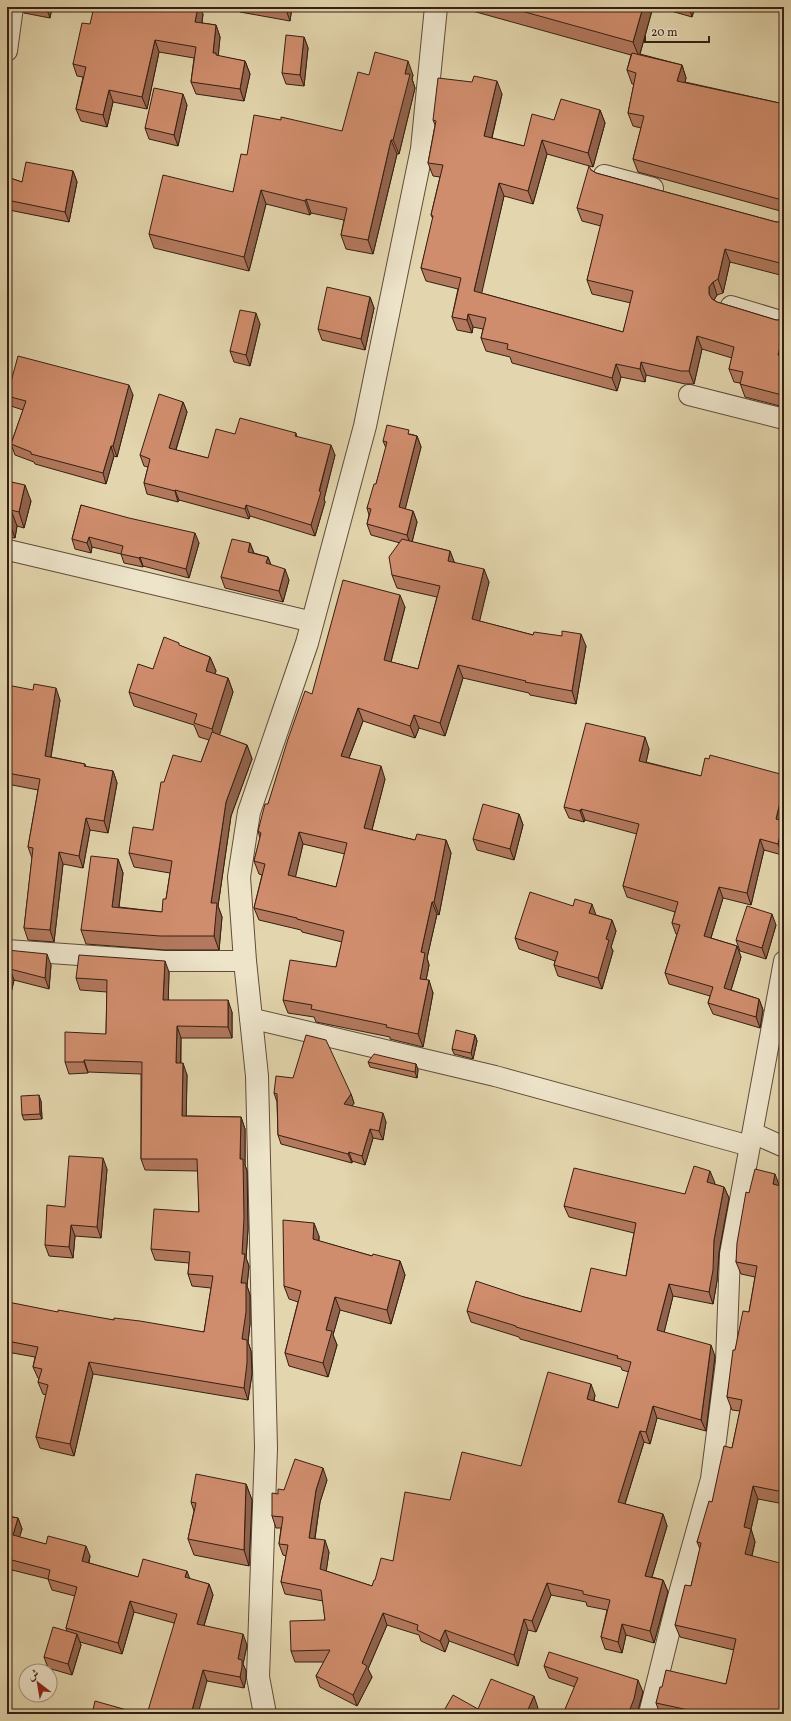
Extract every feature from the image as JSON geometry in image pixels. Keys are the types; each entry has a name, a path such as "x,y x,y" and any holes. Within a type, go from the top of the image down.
{"street":[{"path":"7,51 13,7"},
{"path":"265,1714 258,1677 266,1448 257,1076 250,1018 239,877 249,812 307,643 365,426 422,149 436,7"},
{"path":"604,175 673,194"},
{"path":"725,304 784,322"},
{"path":"690,395 784,419"},
{"path":"8,550 313,622"},
{"path":"7,950 165,961 245,961"},
{"path":"649,1714 678,1597 710,1479 726,1362 730,1254 783,983 784,961"},
{"path":"250,1018 784,1147"}],"building":[{"path":"94,7 198,7 195,22 216,25 213,53 216,53 216,55 245,61 240,89 191,82 196,47 155,40 142,97 109,90 103,115 76,109 86,67 73,64 82,23 90,24"},
{"path":"271,7 286,7 286,10"},
{"path":"507,7 643,7 633,42"},
{"path":"286,35 304,37 300,75 282,73"},
{"path":"375,52 408,61 405,74 410,74 393,140 391,140 368,240 341,235 347,208 306,199 305,201 261,190 244,257 149,234 163,175 233,192 241,154 247,155 254,115 281,120 281,117 342,131 358,72 369,75"},
{"path":"632,53 682,65 677,81 784,104 784,201 633,159 644,116 628,113 636,73 627,70"},
{"path":"474,76 497,81 484,136 524,146 532,114 554,120 561,99 600,110 588,153 542,140 528,191 499,183 474,291 623,332 633,291 587,280 603,215 577,208 589,166 591,170 596,173 776,222 784,221 784,264 725,249 718,279 709,287 709,294 712,299 717,302 776,320 784,319 784,331 778,355 784,356 784,396 740,384 743,372 729,369 734,347 697,336 689,371 681,371 641,362 640,369 616,364 612,378 507,349 508,344 481,338 486,318 468,314 467,320 452,317 461,278 421,268 433,216 431,215 443,165 428,163 436,121 433,120 438,78 472,82"},
{"path":"154,88 183,94 174,135 145,128"},
{"path":"26,162 73,171 65,212 7,200 7,177 22,182"},
{"path":"327,287 370,297 361,339 318,329"},
{"path":"240,310 256,313 246,355 230,351"},
{"path":"18,356 129,385 113,446 111,446 103,473 31,454 31,452 11,444 26,401 7,396"},
{"path":"159,394 183,402 169,448 208,458 216,429 235,434 240,418 296,433 295,436 331,445 319,491 321,492 311,525 246,505 245,509 144,483 150,459 140,455"},
{"path":"387,425 409,430 408,434 417,436 399,507 413,511 407,535 367,524 371,509 367,508 374,484 376,484 387,442 383,441"},
{"path":"7,481 25,485 19,512 11,510 9,522 7,522"},
{"path":"81,505 195,533 186,569 140,557 121,554 123,546 89,537 87,543 72,539"},
{"path":"232,539 250,543 248,552 268,557 266,563 285,569 279,591 221,577"},
{"path":"402,539 450,551 448,561 484,569 472,619 533,635 534,632 562,636 562,631 581,634 572,691 525,682 526,681 458,665 440,723 414,715 410,726 358,708 341,756 381,766 364,828 415,840 417,834 446,840 434,902 432,902 421,952 425,953 420,979 429,980 418,1034 386,1027 387,1025 311,1009 312,1005 283,1000 290,960 336,967 344,931 254,908 265,864 254,861 261,833 258,831 265,804 268,804 288,739 305,691 312,694 343,580 400,595 384,660 418,669 440,586 392,575 389,557","holes":["299,832 347,843 336,887 288,875"]},
{"path":"164,637 179,643 179,645 210,657 206,671 228,678 212,729 194,723 197,714 129,692 138,664 153,669"},
{"path":"34,684 56,688 45,756 85,764 84,766 113,771 104,821 86,818 79,856 59,852 50,930 24,928 33,848 28,847 40,779 7,773 7,685 33,690"},
{"path":"586,723 645,737 639,761 701,776 705,758 709,759 710,755 784,775 784,786 776,819 783,821 778,844 760,839 747,893 719,887 704,936 737,946 724,988 759,999 756,1017 708,1003 713,987 665,973 680,925 672,923 678,902 623,886 639,824 581,809 580,811 564,807"},
{"path":"212,732 247,745 226,802 211,903 217,903 214,936 160,936 81,930 91,856 118,859 112,907 162,912 163,899 166,899 172,861 129,853 133,827 153,830 161,782 164,782 173,755 201,762"},
{"path":"483,804 519,814 510,849 473,839"},
{"path":"530,892 573,906 575,899 592,904 589,913 612,920 606,939 609,940 598,978 554,965 558,952 515,938"},
{"path":"747,906 772,914 762,948 736,940"},
{"path":"7,950 47,954 45,978 10,969 7,983"},
{"path":"79,955 165,961 163,1000 228,1000 228,1027 177,1026 176,1063 183,1063 182,1116 241,1117 240,1159 243,1159 244,1218 242,1254 245,1254 241,1283 246,1283 246,1312 242,1339 247,1340 247,1363 244,1388 89,1362 70,1444 36,1437 48,1385 38,1382 42,1369 33,1367 38,1347 7,1341 8,1302 58,1312 58,1310 114,1320 114,1318 140,1321 204,1332 213,1276 188,1274 190,1252 151,1249 154,1209 199,1212 197,1159 141,1159 142,1062 84,1060 84,1062 65,1062 65,1032 106,1034 107,980 76,978"},
{"path":"456,1030 475,1035 471,1053 452,1049"},
{"path":"306,1035 326,1040 351,1094 344,1104 383,1113 379,1131 370,1129 362,1156 349,1152 348,1154 278,1135 277,1094 274,1093 276,1076 293,1078"},
{"path":"374,1054 416,1064 415,1072 368,1062"},
{"path":"39,1095 40,1114 22,1115 21,1096"},
{"path":"69,1156 103,1158 97,1227 71,1225 69,1247 45,1245 47,1205 65,1207"},
{"path":"694,1166 710,1171 707,1182 724,1187 714,1240 713,1270 709,1292 669,1284 657,1330 711,1345 701,1420 653,1406 646,1432 640,1431 618,1502 663,1514 645,1576 663,1580 650,1631 622,1624 618,1642 601,1637 610,1600 583,1594 583,1591 547,1583 532,1621 524,1619 514,1655 445,1630 440,1641 417,1630 418,1625 383,1613 362,1663 367,1666 353,1695 316,1676 330,1650 291,1651 290,1621 325,1620 321,1590 281,1582 288,1545 279,1544 283,1517 272,1516 272,1493 278,1494 278,1489 284,1490 295,1459 323,1468 316,1490 309,1538 325,1540 320,1569 372,1586 381,1558 393,1561 405,1492 450,1500 462,1452 521,1466 548,1372 591,1384 587,1399 618,1408 631,1362 617,1358 618,1356 516,1327 467,1311 476,1281 524,1297 581,1312 591,1268 626,1276 636,1223 564,1206 574,1168 685,1194"},
{"path":"755,1169 775,1174 773,1184 784,1187 784,1488 783,1492 753,1486 744,1527 751,1529 745,1554 784,1564 784,1714 707,1714 656,1703 666,1670 726,1684 736,1639 675,1625 685,1585 691,1586 701,1543 697,1542 709,1501 712,1502 724,1446 732,1448 742,1400 727,1397 733,1350 735,1350 743,1311 749,1312 757,1266 736,1262 737,1243 746,1192 749,1193"},
{"path":"283,1220 314,1223 313,1239 372,1256 373,1254 400,1261 387,1310 335,1297 326,1330 332,1331 323,1363 285,1353 301,1291 284,1286"},
{"path":"196,1474 246,1484 244,1550 188,1539 196,1503 191,1502"},
{"path":"7,1516 18,1518 13,1535 46,1544 48,1536 86,1546 82,1561 138,1577 143,1559 187,1571 185,1577 209,1584 197,1624 243,1634 238,1659 242,1660 240,1677 203,1670 191,1714 147,1714 177,1614 130,1601 118,1643 66,1628 77,1587 48,1579 50,1570 8,1559 7,1564"},
{"path":"53,1627 77,1634 68,1664 44,1657"},
{"path":"549,1652 638,1680 634,1699 628,1714 563,1714 578,1678 544,1666"},
{"path":"491,1679 534,1696 526,1714 442,1714 453,1695 478,1709"},
{"path":"95,1701 141,1714 92,1714"}]}
